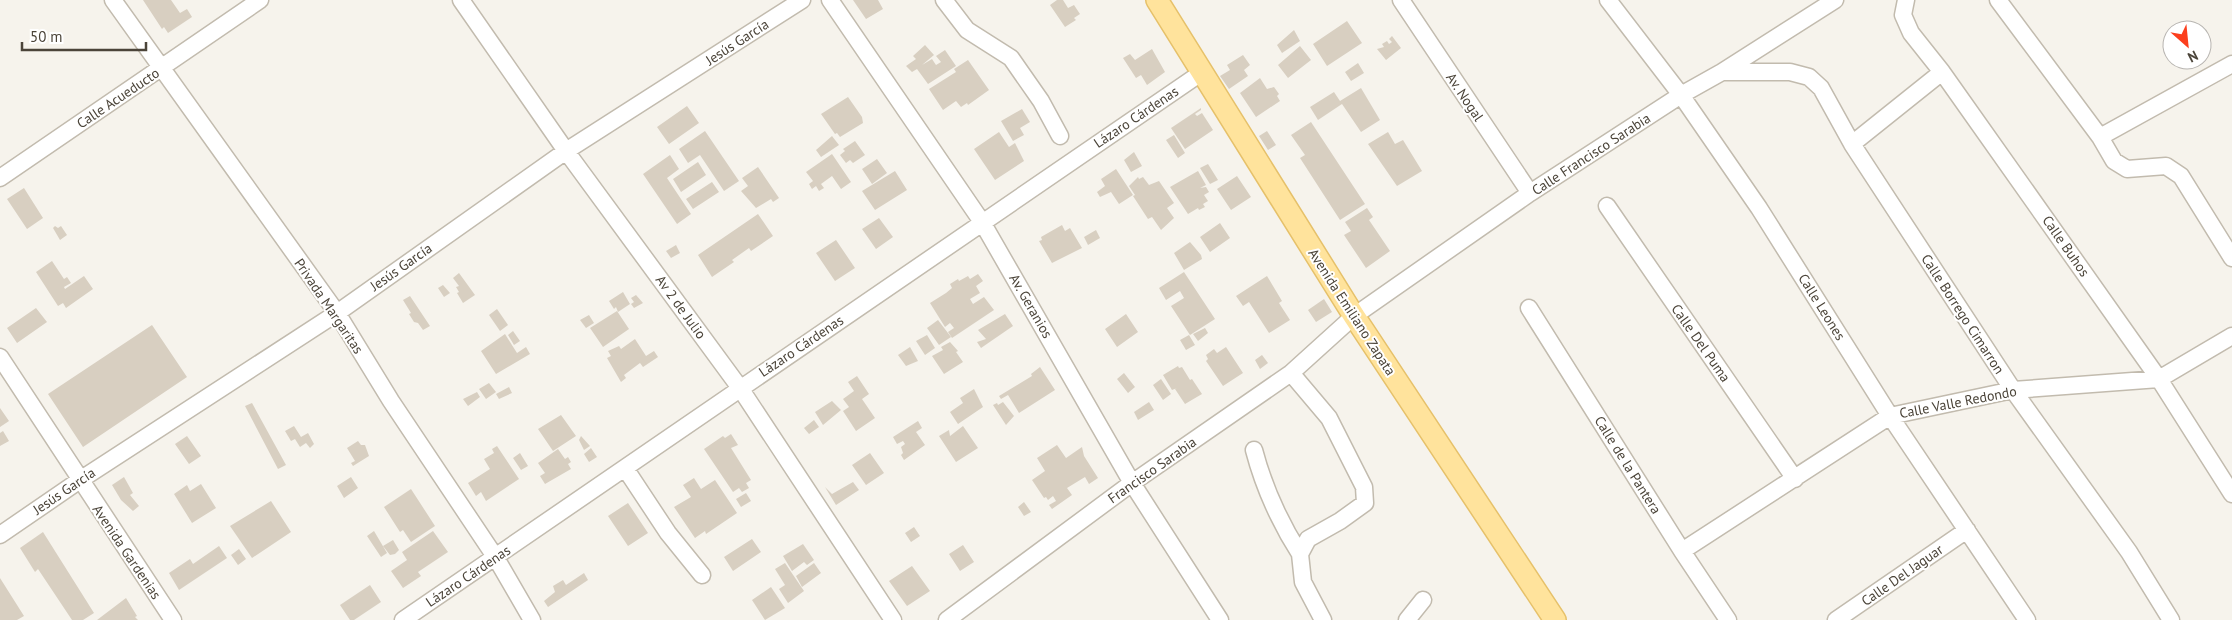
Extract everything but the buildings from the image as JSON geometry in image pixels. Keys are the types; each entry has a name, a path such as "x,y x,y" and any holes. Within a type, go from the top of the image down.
{"main road":[{"name":"Avenida Emiliano Zapata","path":"1157,0 1354,316 1555,620"}],"street":[{"name":"Privada Margaritas","path":"113,0 160,69 336,313 496,558 532,620"},
{"name":"Calle Acueducto","path":"0,178 260,0"},
{"name":"Av 2 de Julio","path":"461,0 566,151 740,388 893,620"},
{"name":"Jesús García","path":"0,535 80,480 336,313 566,151 802,0"},
{"name":"Av. Geranios","path":"830,0 982,222 1132,483 1220,620"},
{"path":"944,0 967,30 1011,58 1041,101 1060,136"},
{"name":"Av. Nogal","path":"1401,0 1530,193"},
{"name":"Calle Leones","path":"1608,0 1681,95 1759,208 1890,416 2027,620"},
{"name":"Calle Buhos","path":"1906,0 1903,15 1911,34 1942,72 2160,379 2232,494"},
{"path":"1998,0 2100,137 2114,161 2127,169 2166,166 2181,176 2232,258"},
{"name":"Calle Francisco Sarabia","path":"1354,316 1530,193 1681,95 1722,72 1825,3"},
{"path":"2100,137 2232,64"},
{"name":"Calle Borrego Cimarron","path":"1722,72 1790,72 1808,77 1821,88 1852,144 2013,390 2128,552 2171,620"},
{"path":"1852,144 1942,72"},
{"name":"Lázaro Cárdenas","path":"403,620 1201,73"},
{"name":"Calle Del Puma","path":"1607,206 1795,478"},
{"name":"Calle de la Pantera","path":"1530,308 1682,551 1728,620"},
{"name":"Francisco Sarabia","path":"947,620 1132,483 1291,373 1354,316"},
{"name":"Calle Valle Redondo","path":"1682,551 1890,416 2013,390 2160,379 2232,336"},
{"name":"Avenida Gardenias","path":"0,357 173,620"},
{"path":"1291,373 1329,418 1364,487 1365,503 1340,521 1308,539 1300,554"},
{"path":"1254,450 1263,484 1286,531 1300,554 1302,582 1323,620"},
{"path":"625,468 668,533 702,575"},
{"name":"Calle Del Jaguar","path":"1836,620 1967,530"},
{"path":"1407,620 1424,600"}]}
